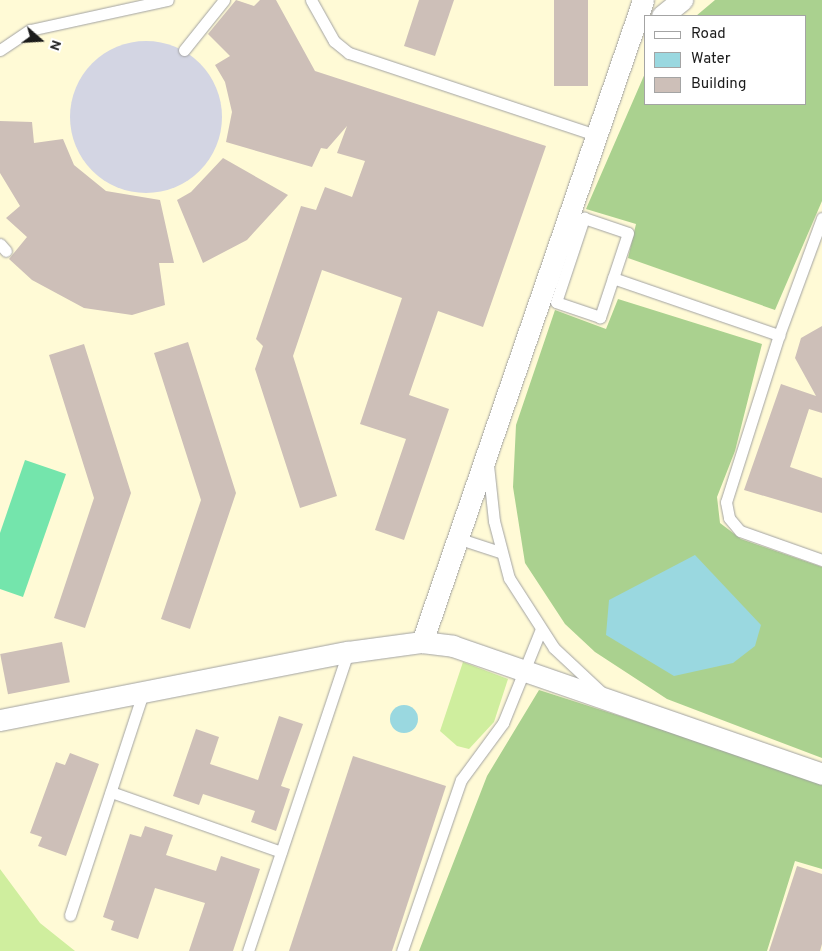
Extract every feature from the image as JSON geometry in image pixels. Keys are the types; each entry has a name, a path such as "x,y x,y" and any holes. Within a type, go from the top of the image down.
{"street":[{"path":"422,642 487,451 561,261 596,135 643,0"},
{"path":"663,15 682,0"},
{"path":"625,52 644,33"},
{"path":"0,720 144,690 348,652 422,642 453,646 822,774"}],"lane":[{"path":"0,50 30,30 168,0"},
{"path":"184,50 224,0"},
{"path":"311,0 334,41 349,53 596,135"},
{"path":"584,218 628,233 600,317 556,302 561,261 584,218"},
{"path":"822,218 778,335 726,502 729,518 740,531 822,560"},
{"path":"613,278 778,335"},
{"path":"487,451 500,552 523,605 541,629 610,701"},
{"path":"457,538 500,552"},
{"path":"402,951 461,780 504,723 526,672 541,629"},
{"path":"248,951 348,652"},
{"path":"70,915 144,690"},
{"path":"111,792 281,852"}],"shaded area":[{"path":"0,0 822,0 822,951 0,951"},
{"path":"146,41 161,42 175,47 200,63 216,88 221,102 221,132 216,146 200,171 175,187 161,192 146,193 131,192 117,187 92,171 76,146 71,132 70,117 71,102 76,88 92,63 117,47 131,42"}],"green space":[{"path":"715,0 822,0 822,201 775,310 628,258 636,224 586,209 644,76 644,105 807,105 807,15 697,15"},
{"path":"618,299 762,344 735,451 717,497 720,523 741,539 822,567 822,758 667,699 595,652 565,624 525,563 513,487 516,425 555,310 606,329"},
{"path":"25,460 66,474 23,597 0,589 0,533"},
{"path":"463,662 508,679 494,722 469,749 457,746 440,731"},
{"path":"539,690 822,781 822,869 795,861 767,951 419,951 487,776"},
{"path":"0,869 40,923 75,951 0,951"}],"water":[{"path":"695,555 761,625 755,646 733,663 674,676 606,635 609,600"},
{"path":"404,705 414,709 418,719 414,729 404,733 394,729 390,719 394,709"}],"building":[{"path":"236,0 254,6 260,0 276,0 315,71 546,146 483,327 438,311 409,395 449,409 404,540 375,530 406,439 360,424 402,298 322,270 293,356 337,496 300,508 255,369 263,346 256,339 301,206 316,210 325,187 352,197 365,161 337,153 347,126 327,149 321,148 312,167 226,142 232,112 225,82 215,65 230,56 208,34"},
{"path":"419,0 454,0 435,56 404,46"},
{"path":"554,0 588,0 588,86 554,86"},
{"path":"0,121 32,122 34,143 63,139 74,165 106,191 160,200 174,263 159,263 165,305 132,315 84,308 32,280 9,259 27,237 6,218 20,206 0,173"},
{"path":"223,158 288,195 247,240 203,263 177,200 191,192"},
{"path":"822,326 822,413 809,409 790,467 822,478 822,513 744,490 781,384 816,396 795,358 801,338"},
{"path":"188,342 236,493 190,629 161,619 201,500 154,353"},
{"path":"84,344 131,493 85,628 54,618 94,498 49,355"},
{"path":"62,642 70,682 8,694 0,654"},
{"path":"279,716 303,724 281,786 290,789 276,831 251,822 255,811 203,794 199,805 173,796 196,729 219,737 210,764 258,780"},
{"path":"70,753 99,764 66,856 38,846 42,837 30,833 56,762 65,765"},
{"path":"353,756 446,786 392,951 289,951"},
{"path":"145,826 173,835 166,855 216,871 221,856 260,869 233,951 189,951 205,903 155,888 138,939 111,930 114,921 103,917 130,834 141,837"},
{"path":"797,866 822,874 822,944 820,951 769,951"}]}
